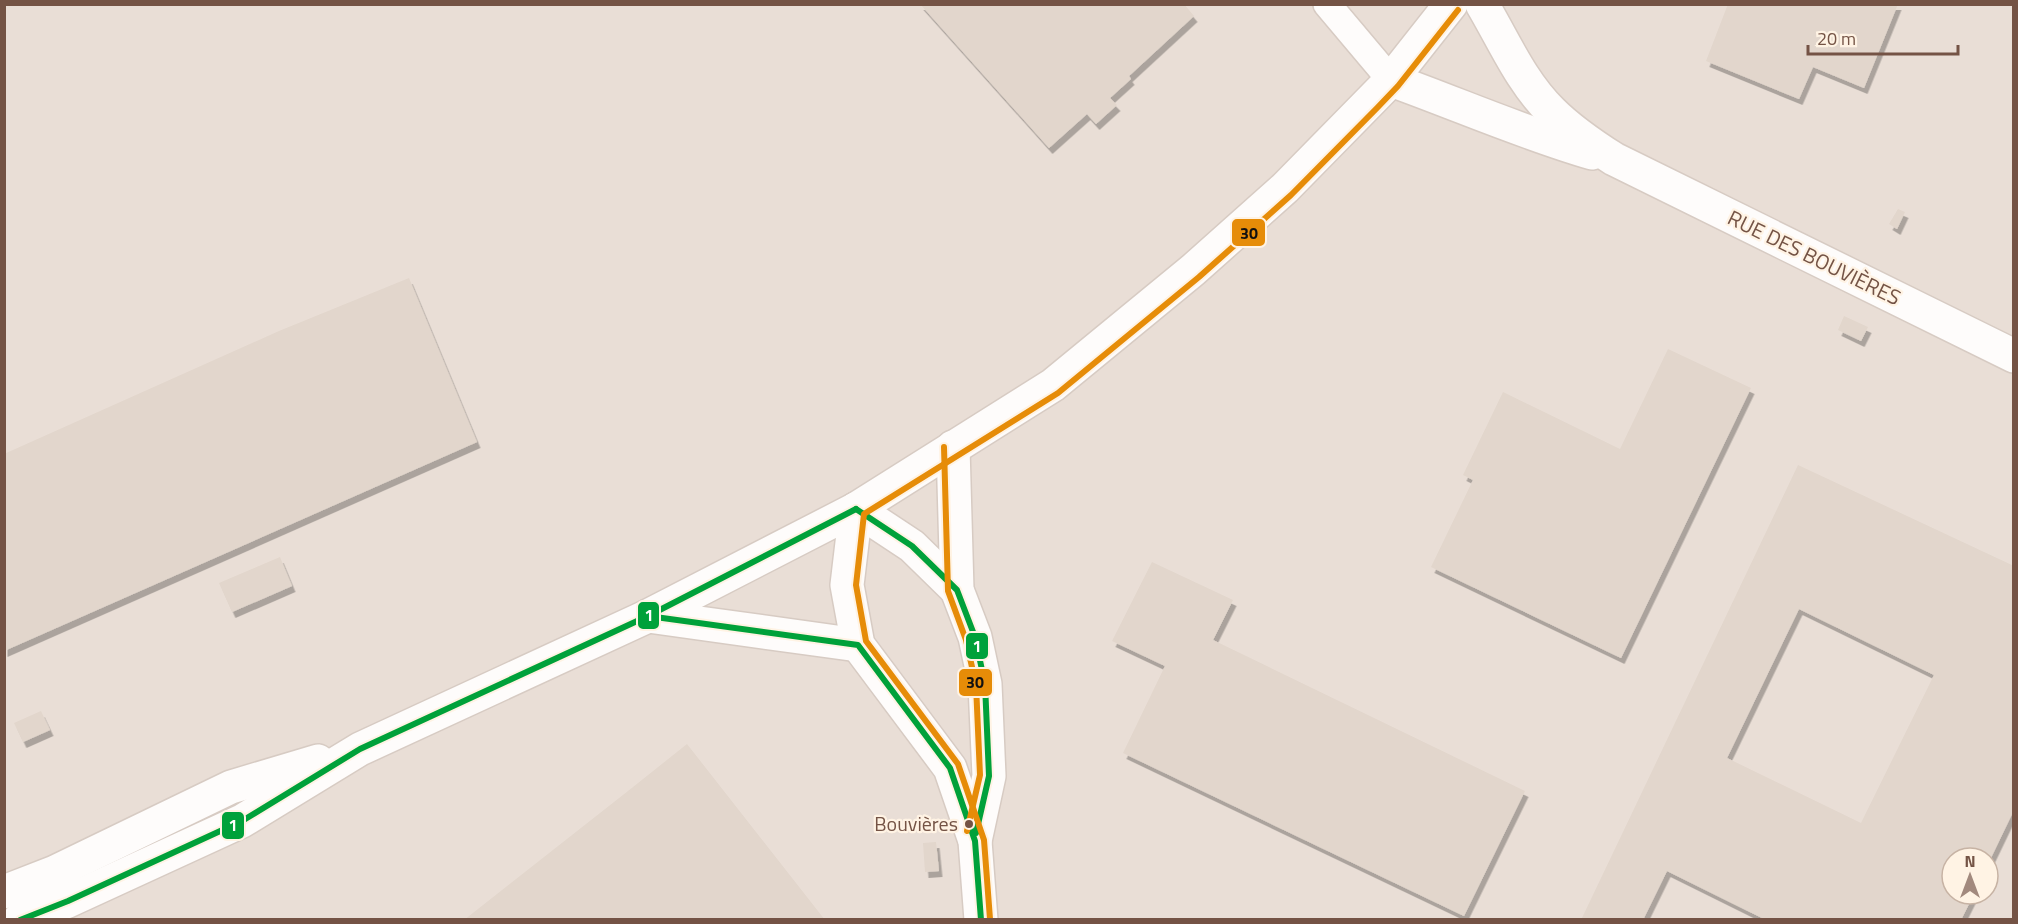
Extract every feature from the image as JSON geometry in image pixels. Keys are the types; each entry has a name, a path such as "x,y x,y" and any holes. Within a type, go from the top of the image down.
{"street":[{"path":"19,920 68,901 242,821 360,749 648,616 856,509 1053,385 1193,270 1285,188 1391,80 1451,4"},
{"name":"RUE DES BOUVIÈRES","path":"1482,4 1517,67 1551,111 1577,134 1614,159 2013,357"},
{"name":"RUE DES BOUVIÈRES","path":"1391,80 1445,99 1545,140 1614,159"},
{"path":"953,447 957,590 975,637 985,684 989,776 975,841"},
{"path":"856,509 912,546 957,590"},
{"path":"856,509 847,585 858,645 950,768 975,841 981,920"},
{"path":"648,616 858,645"},
{"path":"4,892 55,872 231,787 360,749"}],"lane":[{"path":"1327,4 1391,80"}],"shaded area":[{"path":"5,5 2013,5 2013,919 5,920"}],"building":[{"path":"920,4 1184,4 1194,16 1129,76 1131,79 1110,98 1117,105 1096,124 1087,114 1049,148"},
{"path":"1728,4 1898,4 1864,88 1813,67 1799,99 1706,61"},
{"path":"1898,209 1905,212 1897,229 1889,224"},
{"path":"409,278 477,442 4,651 4,454 279,331"},
{"path":"1844,316 1868,327 1861,341 1838,330"},
{"path":"1668,349 1751,388 1621,658 1431,567 1473,480 1463,475 1503,392 1620,449"},
{"path":"1798,465 2014,566 2014,810 1997,846 1940,846 1940,906 1968,906 1961,920 1766,920 1667,871 1643,920 1581,920","holes":["1799,609 1934,675 1861,823 1727,758"]},
{"path":"280,557 292,586 232,612 219,583"},
{"path":"1152,562 1233,600 1213,640 1525,791 1464,916 1123,753 1165,666 1112,641"},
{"path":"41,711 50,730 23,742 14,723"},
{"path":"687,744 825,920 464,920 628,791"},
{"name":"Bouvières","path":"936,842 939,871 925,872 923,843"}],"transit line":[{"name":"30","path":"990,919 984,840 958,764 866,641 856,585 864,514 1058,393 1199,277 1291,195 1377,108 1398,86 1458,10"},
{"name":"30","path":"944,447 948,591 966,640 976,685 980,775 967,831"},
{"name":"1","path":"856,509 912,546 957,590 975,637 985,684 989,776 976,833"},
{"name":"1","path":"20,920 68,901 242,821 360,749 648,616 856,509"},
{"name":"1","path":"648,616 858,645 950,768 975,841 981,920"}],"place":[{"name":"Bouvières","path":"969,824"}]}
